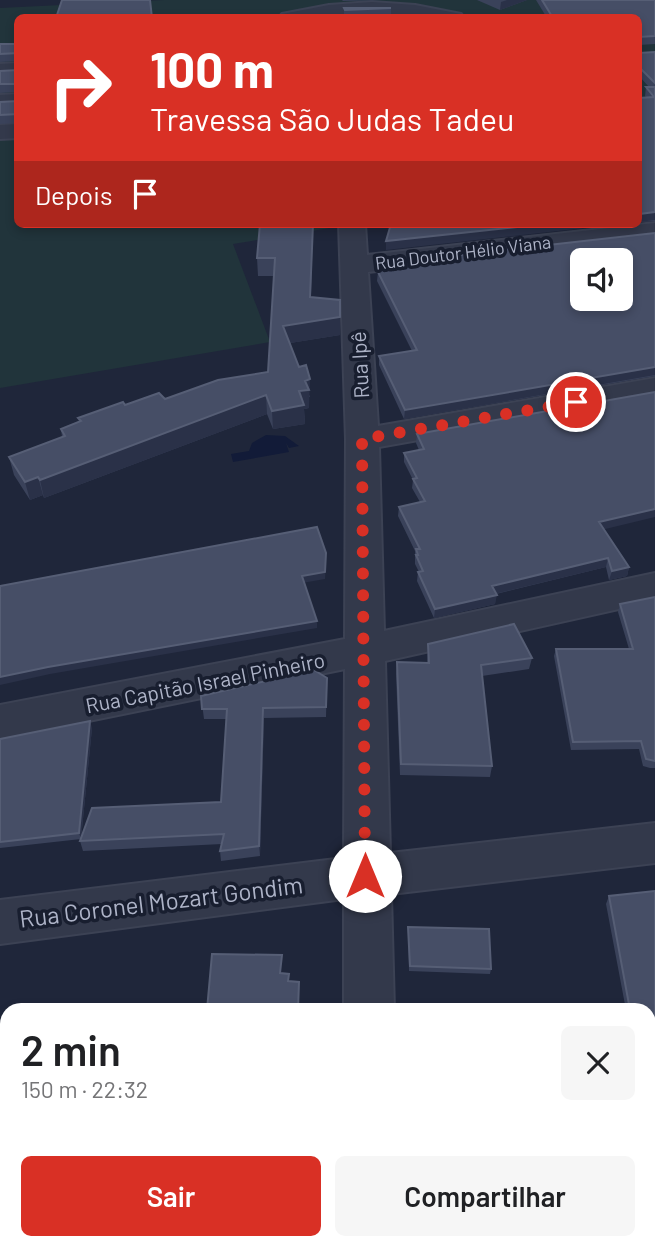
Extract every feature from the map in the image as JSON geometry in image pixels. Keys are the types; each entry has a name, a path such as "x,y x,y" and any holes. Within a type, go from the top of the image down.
{"street":[{"path":"316,14 388,9 434,14"},
{"name":"Rua Ipê","path":"352,228 362,439 365,876 369,1003"},
{"name":"Rua Doutor Hélio Viana","path":"354,265 655,230"},
{"path":"362,439 655,388"},
{"name":"Rua Capitão Israel Pinheiro","path":"0,722 365,650 655,587"},
{"name":"Rua Coronel Mozart Gondim","path":"0,922 655,843"}],"shaded area":[{"path":"164,0 655,0 655,174 642,176 642,14 14,14 14,228 330,228 233,244 270,342 0,388 0,8"}],"water":[{"path":"266,435 285,436 299,446 289,448 286,443 289,452 233,462 231,454 249,451 252,443"}],"building":[{"path":"62,0 150,0 152,14 57,14"},
{"path":"542,0 655,0 655,36 642,37 642,14 551,14"},
{"path":"344,8 391,8 345,10"},
{"path":"0,44 14,44 14,53 0,54"},
{"path":"655,52 655,83 642,70 642,53"},
{"path":"14,70 14,84 0,84 0,71"},
{"path":"646,87 655,87 655,212 642,214 642,98 654,97"},
{"path":"14,101 14,114 0,115 0,102"},
{"path":"260,228 313,228 310,297 340,300 340,317 283,326 299,367 306,365 310,379 305,381 309,390 299,391 304,405 272,411 266,395 40,480 38,477 25,482 9,457 65,436 61,429 81,421 78,418 159,393 165,399 218,380 268,372 275,258 257,258"},
{"path":"390,228 508,228 386,241"},
{"path":"655,233 655,367 405,410 379,356 417,350 378,272 380,264"},
{"path":"655,392 655,509 599,522 629,567 612,571 608,558 492,586 497,595 435,609 418,572 423,571 416,555 416,549 420,549 399,507 425,501 413,479 417,478 404,453 424,449 417,434"},
{"path":"317,527 326,553 325,572 302,576 317,621 0,677 0,586"},
{"path":"655,597 655,761 646,759 641,741 573,742 556,649 633,649 620,604"},
{"path":"514,624 532,658 481,665 492,766 401,764 397,662 429,663 428,644"},
{"path":"314,670 327,678 326,707 263,708 259,846 220,851 224,834 80,841 92,808 221,802 227,709 202,709 201,696"},
{"path":"90,721 79,833 0,842 0,739"},
{"path":"655,891 655,1003 629,1003 609,896"},
{"path":"408,927 489,929 491,969 410,966"},
{"path":"212,954 282,955 280,973 289,974 288,981 299,982 298,1003 208,1003"}],"route":[{"path":"365,876 362,439 576,402"}]}
